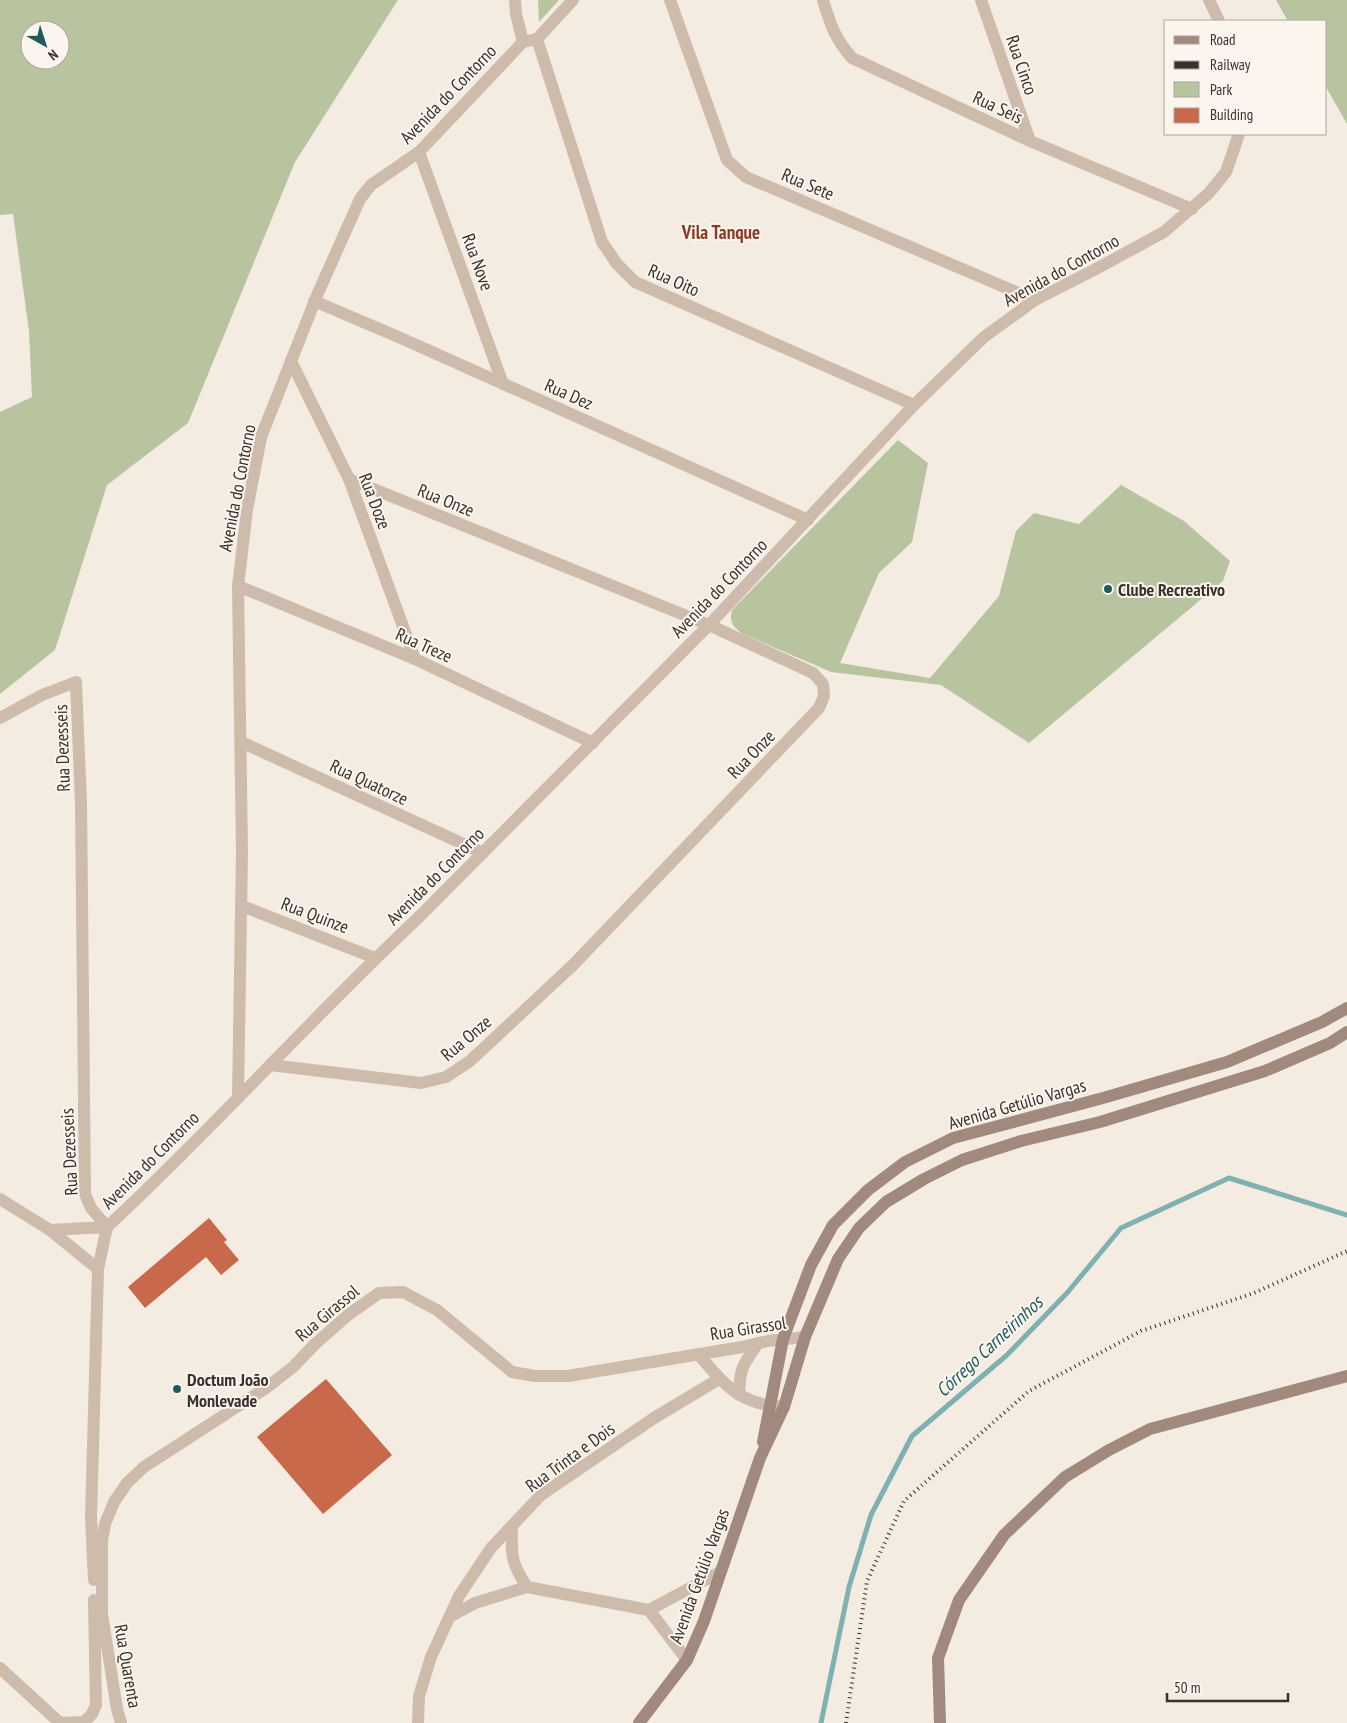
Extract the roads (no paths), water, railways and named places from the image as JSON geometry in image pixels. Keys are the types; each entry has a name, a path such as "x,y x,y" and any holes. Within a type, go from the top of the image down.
{"main road":[{"name":"Avenida Getúlio Vargas","path":"760,1458 783,1339 811,1265 833,1225 868,1190 905,1162 953,1138 1103,1098 1227,1062 1322,1022 1347,1008"},
{"name":"Avenida Getúlio Vargas","path":"639,1723 687,1660 704,1621 760,1458 784,1408 805,1337 838,1259 859,1228 886,1202 924,1179 962,1160 1021,1141 1100,1122 1265,1071 1330,1043 1347,1032"},
{"path":"1016,1121 1021,1141"},
{"path":"940,1723 938,1658 959,1600 1004,1535 1065,1477 1109,1450 1150,1429 1347,1376"}],"street":[{"path":"515,0 516,14 523,42"},
{"path":"537,38 573,0"},
{"name":"Rua Sete","path":"670,0 728,160 746,177 1035,300"},
{"name":"Rua Seis","path":"823,0 833,31 839,43 852,58 1030,141 1192,208"},
{"name":"Rua Cinco","path":"981,0 1030,141"},
{"path":"1209,0 1219,20"},
{"name":"Avenida do Contorno","path":"238,1097 242,906 242,742 238,586 247,510 261,437 314,301 351,215 360,199 371,185 420,152 523,42 537,38"},
{"name":"Rua Oito","path":"537,38 602,242 617,264 635,282 914,404"},
{"name":"Avenida do Contorno","path":"107,1226 375,958 418,919 709,626 914,404 984,337 1035,300 1164,232 1209,193 1226,172 1239,135"},
{"name":"Rua Nove","path":"420,152 503,384"},
{"name":"Rua Dez","path":"314,301 808,520"},
{"name":"Rua Doze","path":"291,361 349,479 415,658"},
{"name":"Rua Onze","path":"270,1065 421,1083 446,1077 470,1061 573,965 819,708 824,696 823,684 812,672 709,626 349,479"},
{"name":"Rua Treze","path":"238,586 415,658 592,743"},
{"name":"Rua Dezesseis","path":"0,718 42,695 76,682 82,803 85,1194 91,1208 107,1226"},
{"name":"Rua Quatorze","path":"242,742 482,853"},
{"name":"Rua Quinze","path":"242,906 375,958"},
{"path":"0,1199 50,1230 98,1270"},
{"path":"0,1668 59,1723 84,1722 92,1714 96,1705 97,1614 91,1516 98,1270 107,1226 50,1230"},
{"name":"Rua Girassol","path":"97,1614 105,1524 114,1502 126,1483 151,1462 266,1388 293,1367 315,1344 348,1315 379,1293 403,1292 437,1310 512,1372 535,1376 568,1376 758,1343 805,1337"},
{"path":"739,1396 740,1372 758,1343"},
{"name":"Rua Girassol","path":"698,1354 719,1379 739,1396 759,1405 784,1408"},
{"name":"Rua Trinta e Dois","path":"418,1723 419,1696 431,1657 459,1596 491,1548 541,1495 654,1418 719,1379"},
{"path":"512,1526 511,1553 519,1574 527,1587"},
{"path":"451,1616 475,1603 527,1587 649,1610 720,1572"},
{"path":"649,1610 687,1660"},
{"name":"Rua Quarenta","path":"97,1614 121,1723"}],"waterway":[{"name":"Córrego Carneirinhos","path":"821,1723 849,1587 871,1515 912,1436 1007,1355 1067,1293 1121,1228 1229,1178 1347,1215"}],"railway":[{"path":"846,1723 867,1581 904,1501 1029,1391 1141,1331 1254,1293 1347,1251"}],"place":[{"name":"Clube Recreativo","path":"1108,589"},
{"name":"Doctum João Monlevade","path":"177,1389"}],"district":[{"name":"Vila Tanque","path":"721,232"}]}
